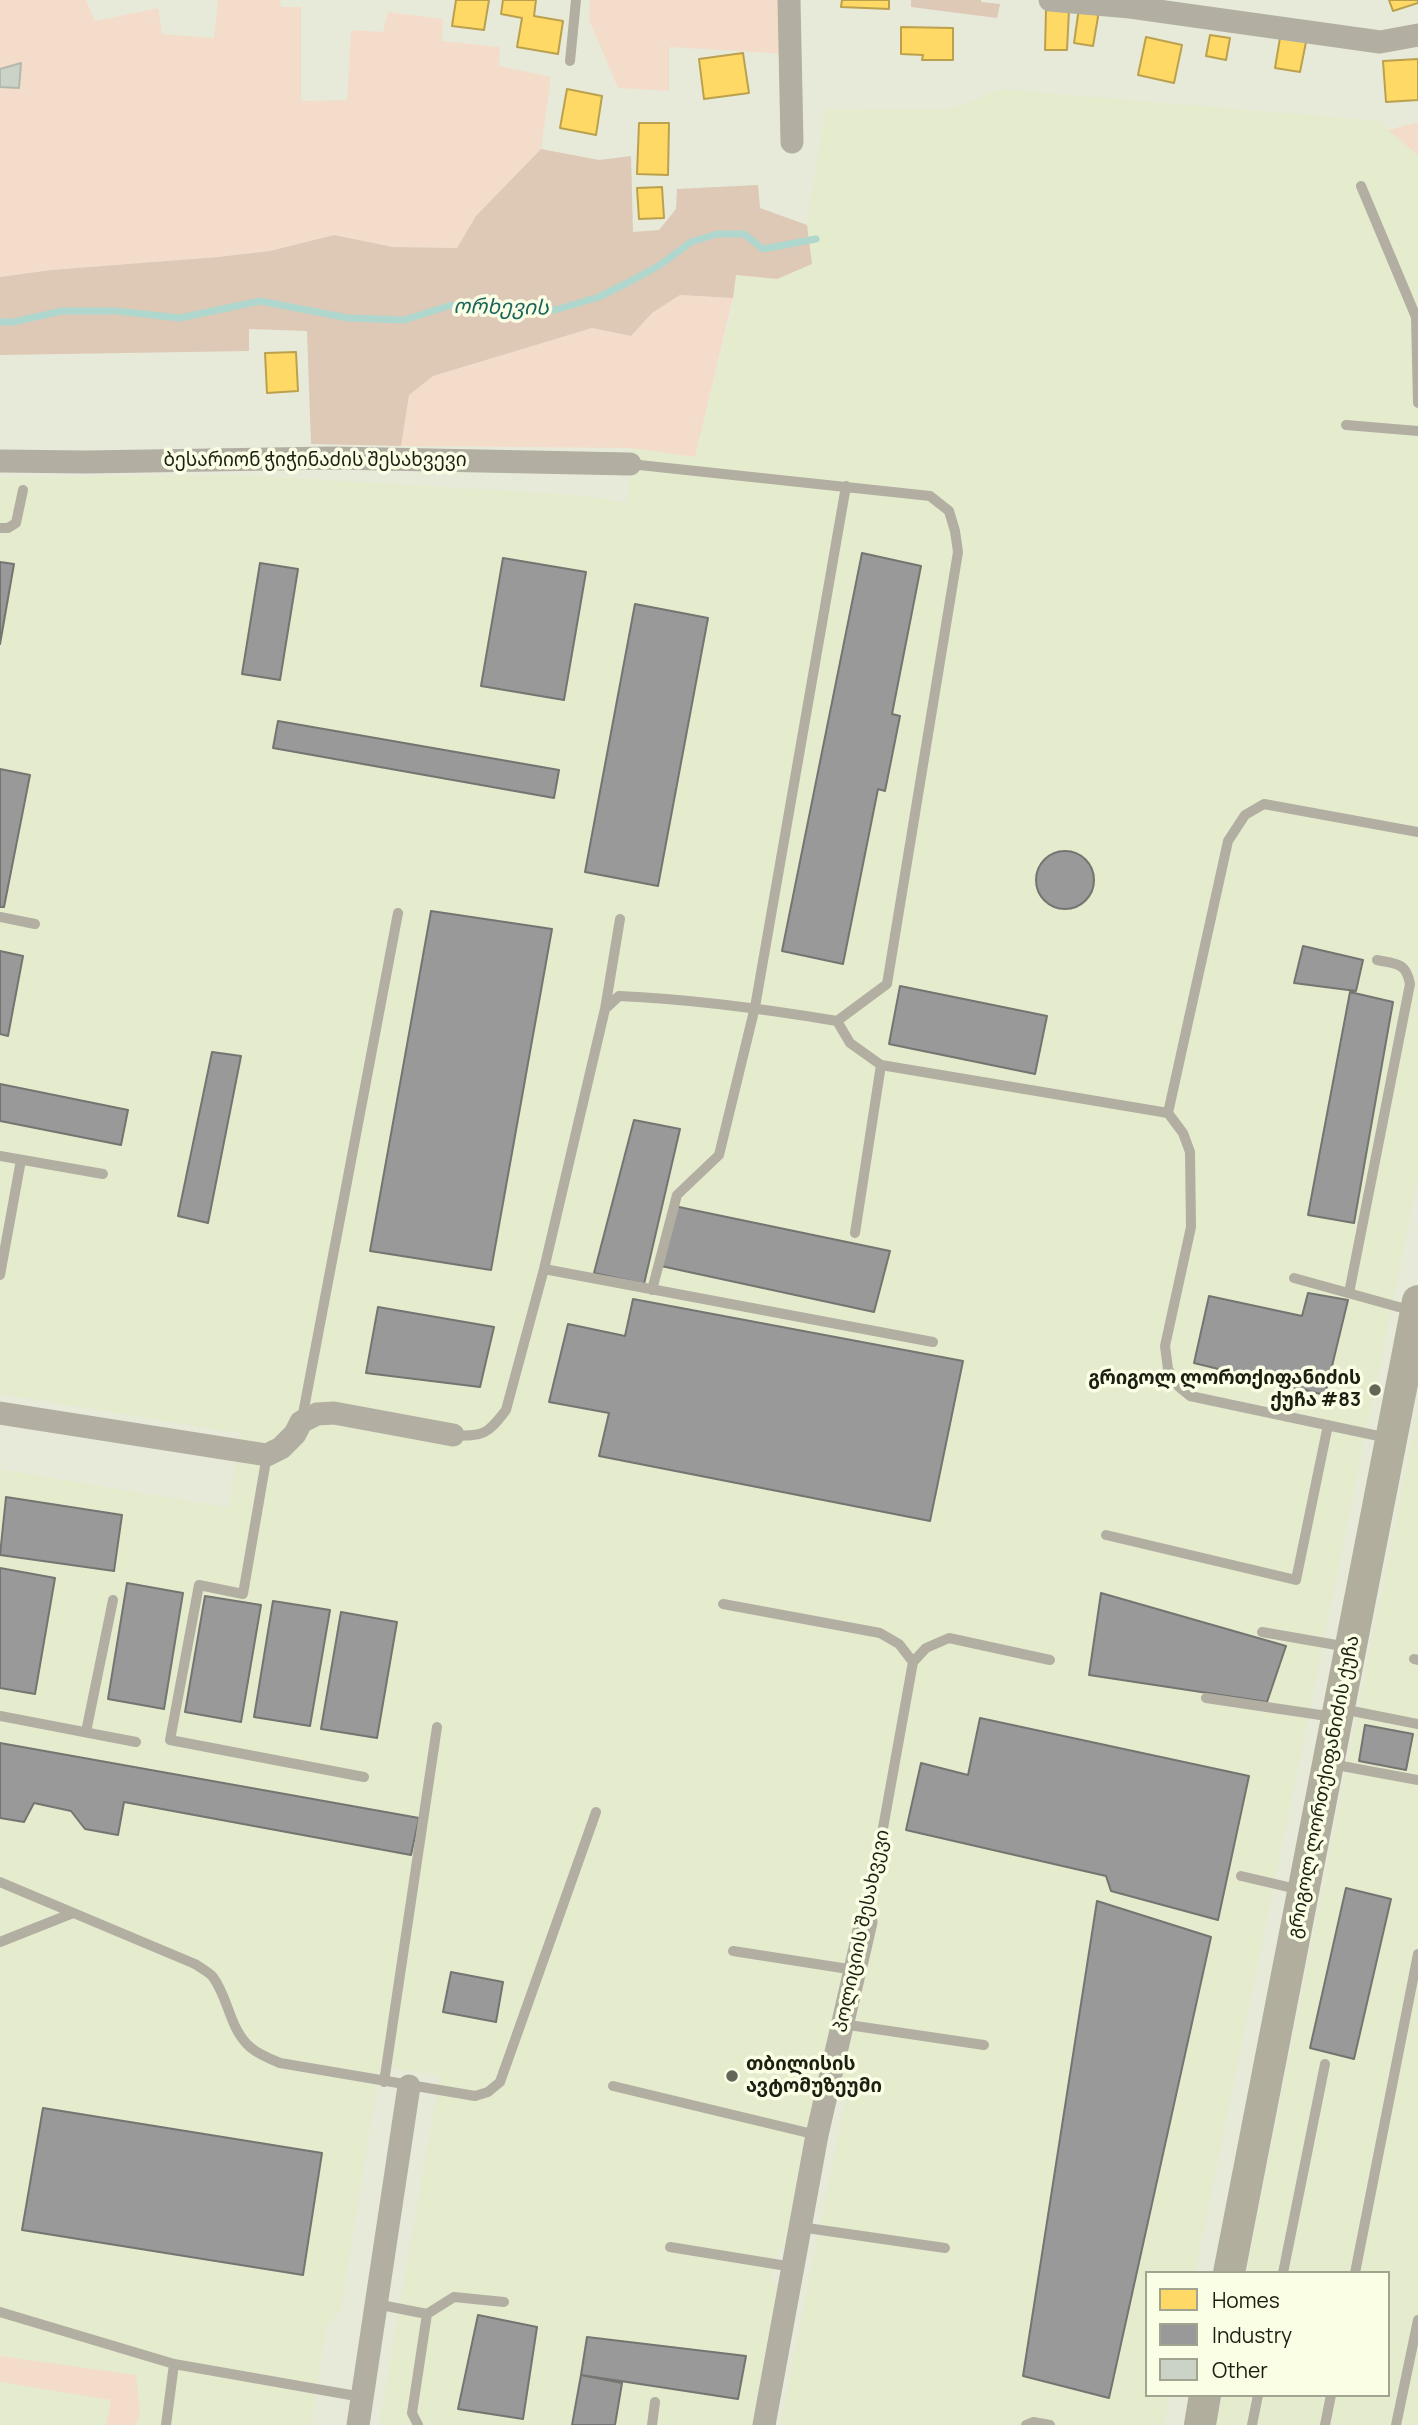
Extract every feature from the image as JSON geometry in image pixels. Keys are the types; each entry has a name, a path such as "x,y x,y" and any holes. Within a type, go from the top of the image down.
{"street":[{"path":"789,0 792,142"},
{"path":"1050,0 1130,3 1380,42 1418,35"},
{"name":"ბესარიონ ჭიჭინაძის შესახვევი","path":"0,461 332,458 630,464"},
{"name":"გრიგოლ ლორთქიფანიძის ქუჩა","path":"1229,2271 1417,1308"},
{"path":"0,1413 268,1455 281,1448 295,1434 300,1422 317,1414 334,1413 453,1435"},
{"name":"პოლიციის შესახვევი","path":"764,2425 817,2135 866,1922"},
{"path":"358,2425 409,2086"},
{"path":"1200,2425 1205,2397"}],"lane":[{"path":"570,61 576,0"},
{"path":"1361,186 1416,317 1418,403"},
{"path":"1346,425 1418,431"},
{"path":"605,1009 619,996 755,1007 837,1021 887,984 958,552 956,531 949,511 930,496 630,464"},
{"path":"652,1290 677,1195 719,1155 755,1007 846,486"},
{"path":"0,528 8,528 16,523 23,490"},
{"path":"1168,1113 1228,841 1245,814 1264,804 1418,832"},
{"path":"300,1422 398,913"},
{"path":"0,917 35,924"},
{"path":"453,1435 473,1437 492,1429 506,1410 544,1269 605,1009 620,919"},
{"path":"1349,1293 1410,985 1408,973 1402,966 1377,960"},
{"path":"837,1021 850,1043 881,1065 1168,1113 1183,1133 1190,1152 1191,1227 1165,1346 1168,1369 1179,1387 1190,1396 1391,1439"},
{"path":"855,1233 881,1065"},
{"path":"0,1156 103,1174"},
{"path":"0,1275 21,1160"},
{"path":"544,1269 933,1342"},
{"path":"1294,1278 1417,1308"},
{"path":"1105,1535 1296,1580 1328,1425"},
{"path":"268,1455 243,1594 199,1585 170,1740 364,1777"},
{"path":"86,1732 113,1600"},
{"path":"723,1604 880,1633 899,1644 914,1662 926,1648 949,1639 1050,1660"},
{"path":"1262,1633 1351,1647"},
{"name":"პოლიციის შესახვევი","path":"866,1922 914,1662"},
{"path":"1206,1698 1418,1724"},
{"path":"0,1716 136,1742"},
{"path":"384,2082 438,1727"},
{"path":"1328,1763 1418,1780"},
{"path":"0,1882 195,1964 212,1975 222,1993 233,2025 251,2048 265,2057 280,2063 475,2096 488,2092 500,2082 596,1812"},
{"path":"1241,1876 1304,1890"},
{"path":"0,1942 73,1913"},
{"path":"733,1951 855,1970"},
{"path":"1355,2271 1418,1954"},
{"path":"842,2024 984,2045"},
{"path":"1283,2271 1325,2064"},
{"path":"613,2087 817,2135"},
{"path":"800,2227 945,2248"},
{"path":"670,2247 793,2267"},
{"path":"376,2304 427,2314 454,2297 504,2302"},
{"path":"0,2312 174,2364 362,2398"},
{"path":"418,2425 412,2413 427,2314"},
{"path":"1396,2425 1418,2320"},
{"path":"166,2425 174,2364"},
{"path":"1252,2425 1258,2397"},
{"path":"1325,2425 1331,2397"},
{"path":"652,2425 655,2402"},
{"path":"1026,2425 1033,2422 1049,2425"}],"shaded area":[{"path":"0,0 86,0 95,21 158,8 162,34 214,38 218,0 280,0 281,7 301,7 301,101 347,100 351,30 383,32 388,12 443,19 442,41 500,47 499,66 551,77 541,149 476,216 457,248 393,247 334,235 270,251 0,277"},
{"path":"590,0 785,0 786,54 669,47 669,91 618,88 589,20"},
{"path":"911,0 981,0 1000,4 997,18 911,7"},
{"path":"1002,89 1379,121 1418,155 1418,1178 1195,2271 1145,2271 1145,2397 1170,2397 1164,2425 780,2425 847,2090 825,2085 788,2245 779,2247 770,2278 778,2287 756,2425 379,2425 440,2075 380,2067 341,2308 326,2328 311,2425 136,2425 140,2412 135,2375 0,2356 0,1469 229,1508 240,1433 0,1394 0,477 242,475 578,495 628,503 631,448 695,457 732,311 736,275 777,279 812,264 807,225 825,110 952,109"},
{"path":"1418,122 1418,155 1388,130"},
{"path":"541,149 599,160 631,156 633,232 659,230 676,209 677,189 758,185 760,208 807,225 812,264 777,279 736,275 733,298 680,295 652,313 631,336 592,328 433,376 409,395 401,446 311,444 307,331 249,329 249,351 0,355 0,277 270,251 334,235 393,247 457,248 476,216"},
{"path":"680,295 733,298 695,457 631,448 401,446 409,395 433,376 592,328 631,336 652,313"},
{"path":"1418,1408 1418,2425 1216,2425 1222,2397 1390,2397 1390,2271 1246,2271"},
{"path":"0,2356 136,2375 140,2412 136,2425 106,2425 111,2400 0,2382"},
{"path":"0,2382 111,2400 106,2425 0,2425"}],"building: Homes":[{"path":"456,0 489,0 484,30 452,26"},
{"path":"503,0 536,0 534,16 563,21 558,54 517,47 522,18 501,14"},
{"path":"842,0 889,0 889,9 841,7"},
{"path":"1389,0 1418,0 1418,3 1393,11"},
{"path":"1079,8 1099,11 1093,46 1074,43"},
{"path":"1046,9 1069,10 1067,50 1045,50"},
{"path":"901,27 953,28 953,60 922,60 923,55 901,54"},
{"path":"1281,32 1307,37 1300,72 1275,68"},
{"path":"1210,35 1230,38 1226,60 1206,56"},
{"path":"1146,37 1182,45 1174,83 1138,75"},
{"path":"743,53 749,93 704,99 699,59"},
{"path":"1418,59 1418,100 1386,102 1383,61"},
{"path":"567,89 602,96 596,135 560,128"},
{"path":"639,123 669,123 668,175 637,174"},
{"path":"662,187 664,218 639,219 637,188"},
{"path":"296,352 298,391 267,393 265,353"}],"building: Industry":[{"path":"862,553 921,566 892,714 900,716 885,791 878,789 843,964 782,951"},
{"path":"503,558 586,572 564,700 481,686"},
{"path":"0,562 14,564 0,644"},
{"path":"260,563 298,569 280,680 242,674"},
{"path":"635,604 708,618 658,886 585,872"},
{"path":"278,721 559,770 554,798 273,748"},
{"path":"0,769 30,775 4,907 0,907"},
{"path":"1065,851 1081,856 1089,864 1094,880 1089,896 1081,904 1065,909 1049,904 1041,896 1036,880 1041,864 1049,856"},
{"path":"431,911 552,929 491,1270 370,1251"},
{"path":"1303,946 1363,960 1356,991 1294,983"},
{"path":"0,951 23,956 8,1036 0,1034"},
{"path":"900,986 1047,1016 1035,1074 889,1044"},
{"path":"1350,992 1393,1002 1354,1223 1308,1215"},
{"path":"212,1052 241,1056 208,1223 178,1216"},
{"path":"0,1084 128,1110 121,1145 0,1121"},
{"path":"634,1120 680,1129 644,1284 594,1273"},
{"path":"674,1206 890,1251 874,1312 661,1266"},
{"path":"1308,1293 1348,1300 1325,1395 1194,1363 1209,1296 1302,1316"},
{"path":"633,1299 963,1361 930,1521 599,1456 609,1413 549,1402 568,1324 625,1336"},
{"path":"378,1307 494,1327 480,1387 366,1373"},
{"path":"6,1497 122,1515 114,1571 0,1555"},
{"path":"0,1568 55,1578 35,1694 0,1688"},
{"path":"127,1583 183,1593 164,1709 108,1699"},
{"path":"1101,1593 1286,1646 1267,1702 1089,1675"},
{"path":"205,1596 261,1605 241,1722 185,1712"},
{"path":"273,1601 330,1610 310,1726 254,1717"},
{"path":"341,1612 397,1622 377,1738 321,1729"},
{"path":"980,1718 1249,1776 1218,1920 1111,1891 1106,1876 906,1830 921,1763 968,1775"},
{"path":"1365,1725 1413,1734 1406,1770 1359,1761"},
{"path":"0,1743 419,1818 411,1855 124,1802 118,1835 85,1829 71,1811 34,1803 24,1822 0,1818"},
{"path":"1346,1888 1391,1899 1354,2059 1310,2048"},
{"path":"1097,1901 1211,1937 1109,2398 1023,2376"},
{"path":"451,1972 503,1982 496,2022 443,2012"},
{"path":"43,2108 322,2153 303,2275 22,2230"},
{"path":"478,2315 537,2327 523,2419 458,2409"},
{"path":"587,2337 746,2356 738,2399 581,2375"},
{"path":"581,2375 622,2383 615,2425 572,2425"}],"building: Other":[{"path":"21,63 19,88 0,87 0,69"}],"waterway":[{"name":"ორხევის","path":"0,322 13,322 62,311 116,311 180,318 260,301 348,318 404,320 452,305 500,310 555,310 599,297 660,265 691,242 717,234 744,234 763,249 816,239"}],"place":[{"name":"გრიგოლ ლორთქიფანიძის ქუჩა #83","path":"1375,1390"},
{"name":"თბილისის ავტომუზეუმი","path":"732,2076"}]}
